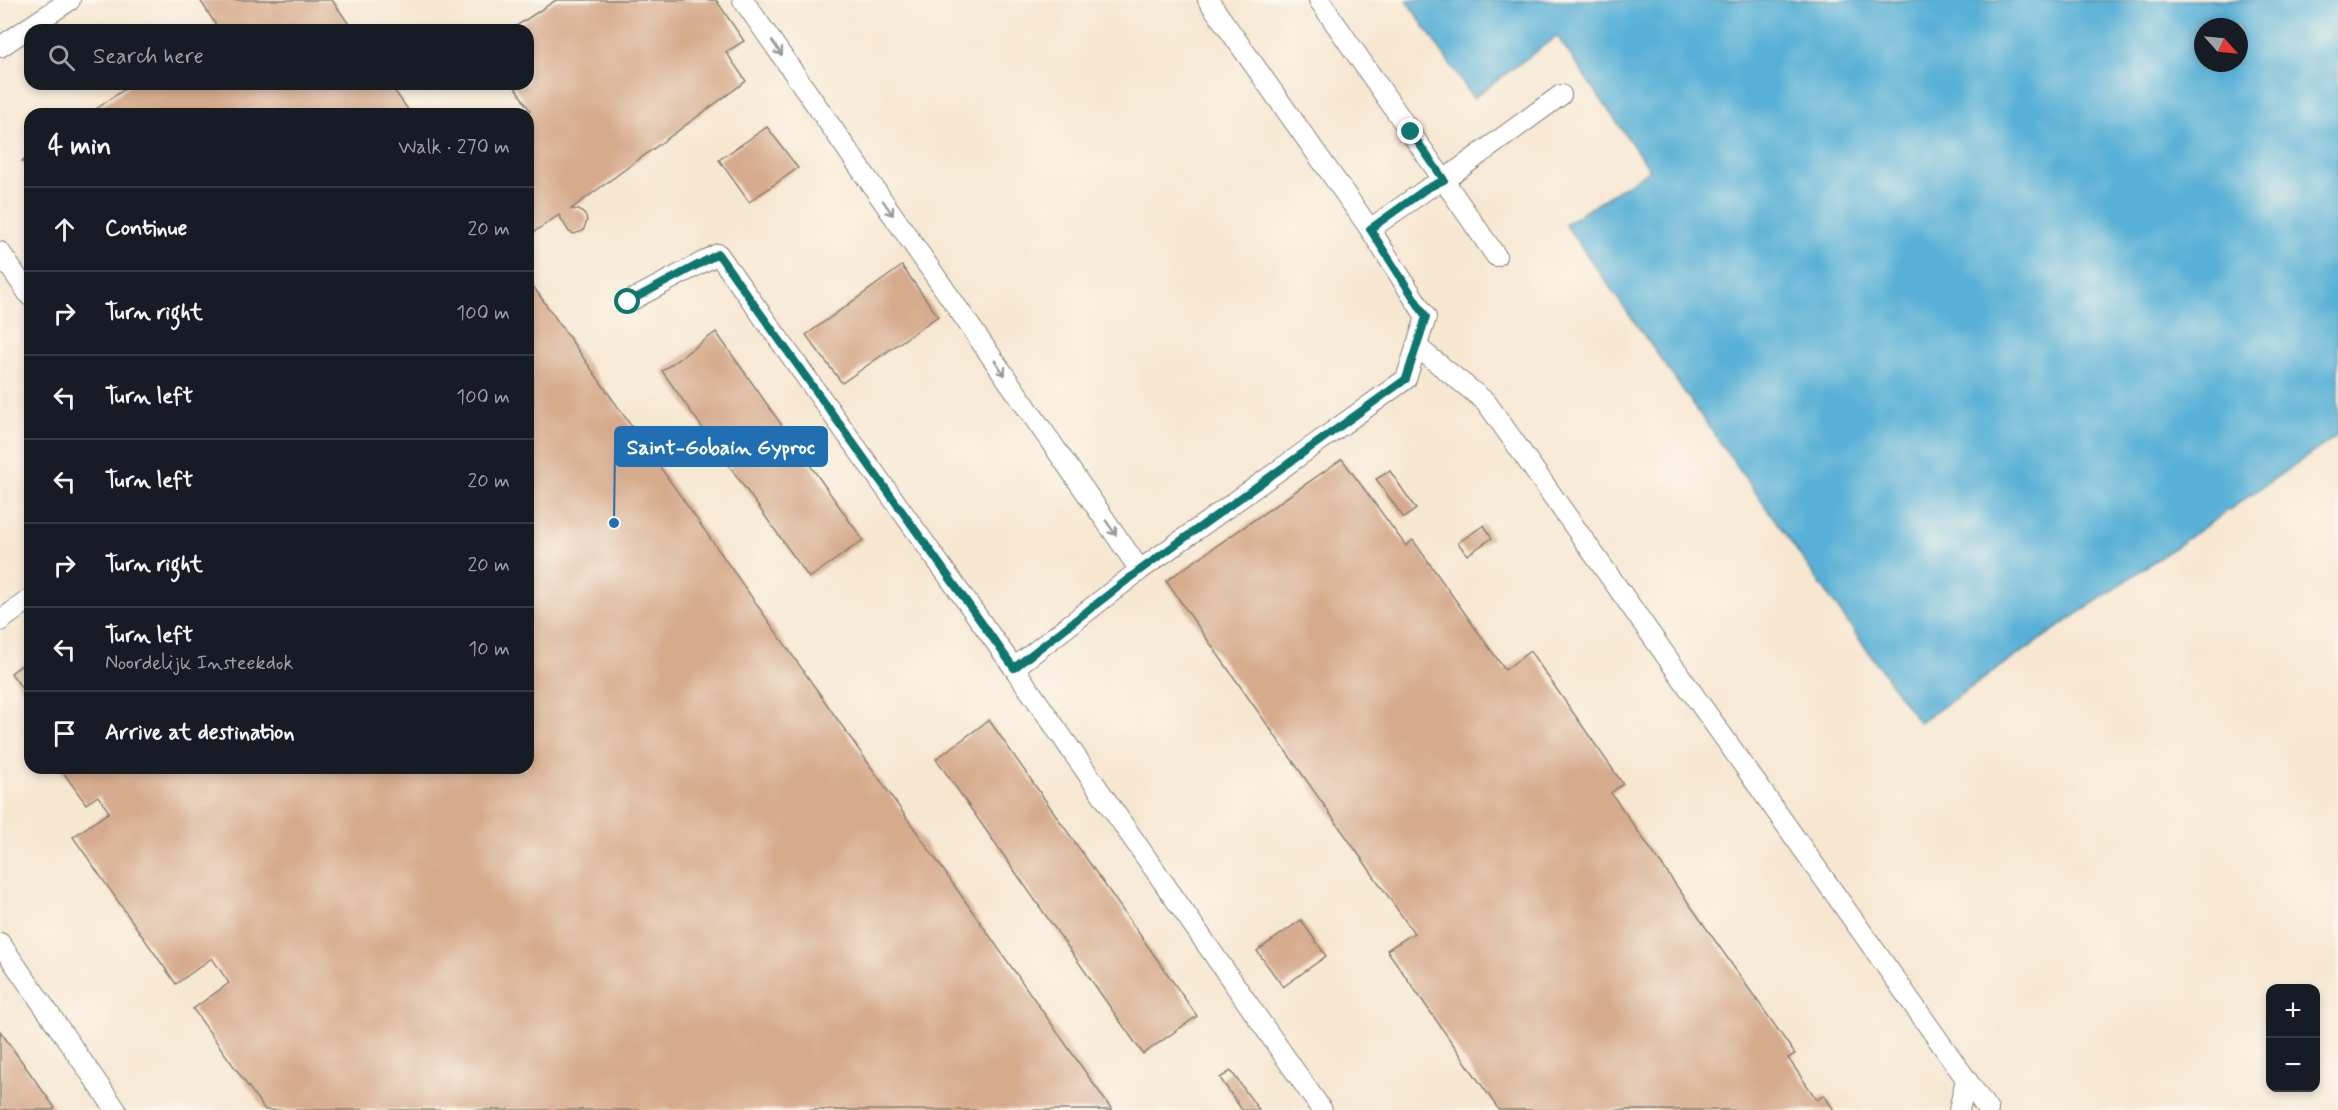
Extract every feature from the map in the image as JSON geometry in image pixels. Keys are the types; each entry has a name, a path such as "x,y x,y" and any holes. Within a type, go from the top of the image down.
{"lane":[{"path":"34,24 70,0"},
{"path":"743,0 1140,570"},
{"path":"1014,668 1140,570 1406,379 1426,317 1370,229 1208,0"},
{"path":"1319,0 1496,256"},
{"path":"0,47 24,31"},
{"path":"1370,229 1426,189 1444,180 1562,95"},
{"path":"0,252 24,287"},
{"path":"628,302 718,254 1014,668 1322,1110"},
{"path":"1416,346 1486,402 1988,1110"},
{"path":"0,621 24,603"},
{"path":"0,943 116,1110"},
{"path":"1959,1110 1966,1079"}],"water":[{"path":"1406,0 2338,0 2338,435 1919,723 1565,224 1650,170 1557,36 1473,98"}],"building":[{"path":"200,0 332,0 349,24 215,24"},
{"path":"556,0 716,0 744,41 726,52 746,81 571,209 579,210 586,216 587,221 583,231 574,234 569,232 559,215 534,232 534,108 528,108 517,90 534,90 534,24 519,24"},
{"path":"123,90 394,90 407,108 98,108"},
{"path":"767,127 798,168 749,202 719,160"},
{"path":"902,266 938,316 842,383 806,335"},
{"path":"534,288 1112,1110 265,1110 193,1009 229,983 212,958 176,984 73,837 109,812 98,796 86,804 64,774 534,774"},
{"path":"716,332 863,540 809,578 662,371"},
{"path":"1342,459 1406,546 1413,540 1505,670 1530,651 1623,784 1611,793 1795,1054 1788,1058 1817,1100 1824,1095 1834,1110 1499,1110 1387,950 1414,933 1166,581"},
{"path":"1390,471 1416,509 1404,518 1376,479"},
{"path":"1484,525 1492,538 1467,555 1458,543"},
{"path":"24,663 24,691 11,673"},
{"path":"989,720 1197,1016 1143,1054 936,759"},
{"path":"1301,920 1326,956 1283,987 1257,951"},
{"path":"0,1031 55,1108 52,1110 0,1110"},
{"path":"1231,1071 1259,1110 1242,1110 1220,1078"}],"place":[{"name":"Saint-Gobain Gyproc","path":"614,523"}],"route":[{"path":"628,302 718,254 1014,668 1140,570 1406,379 1426,317 1370,229 1426,189 1444,180 1411,132"}]}
